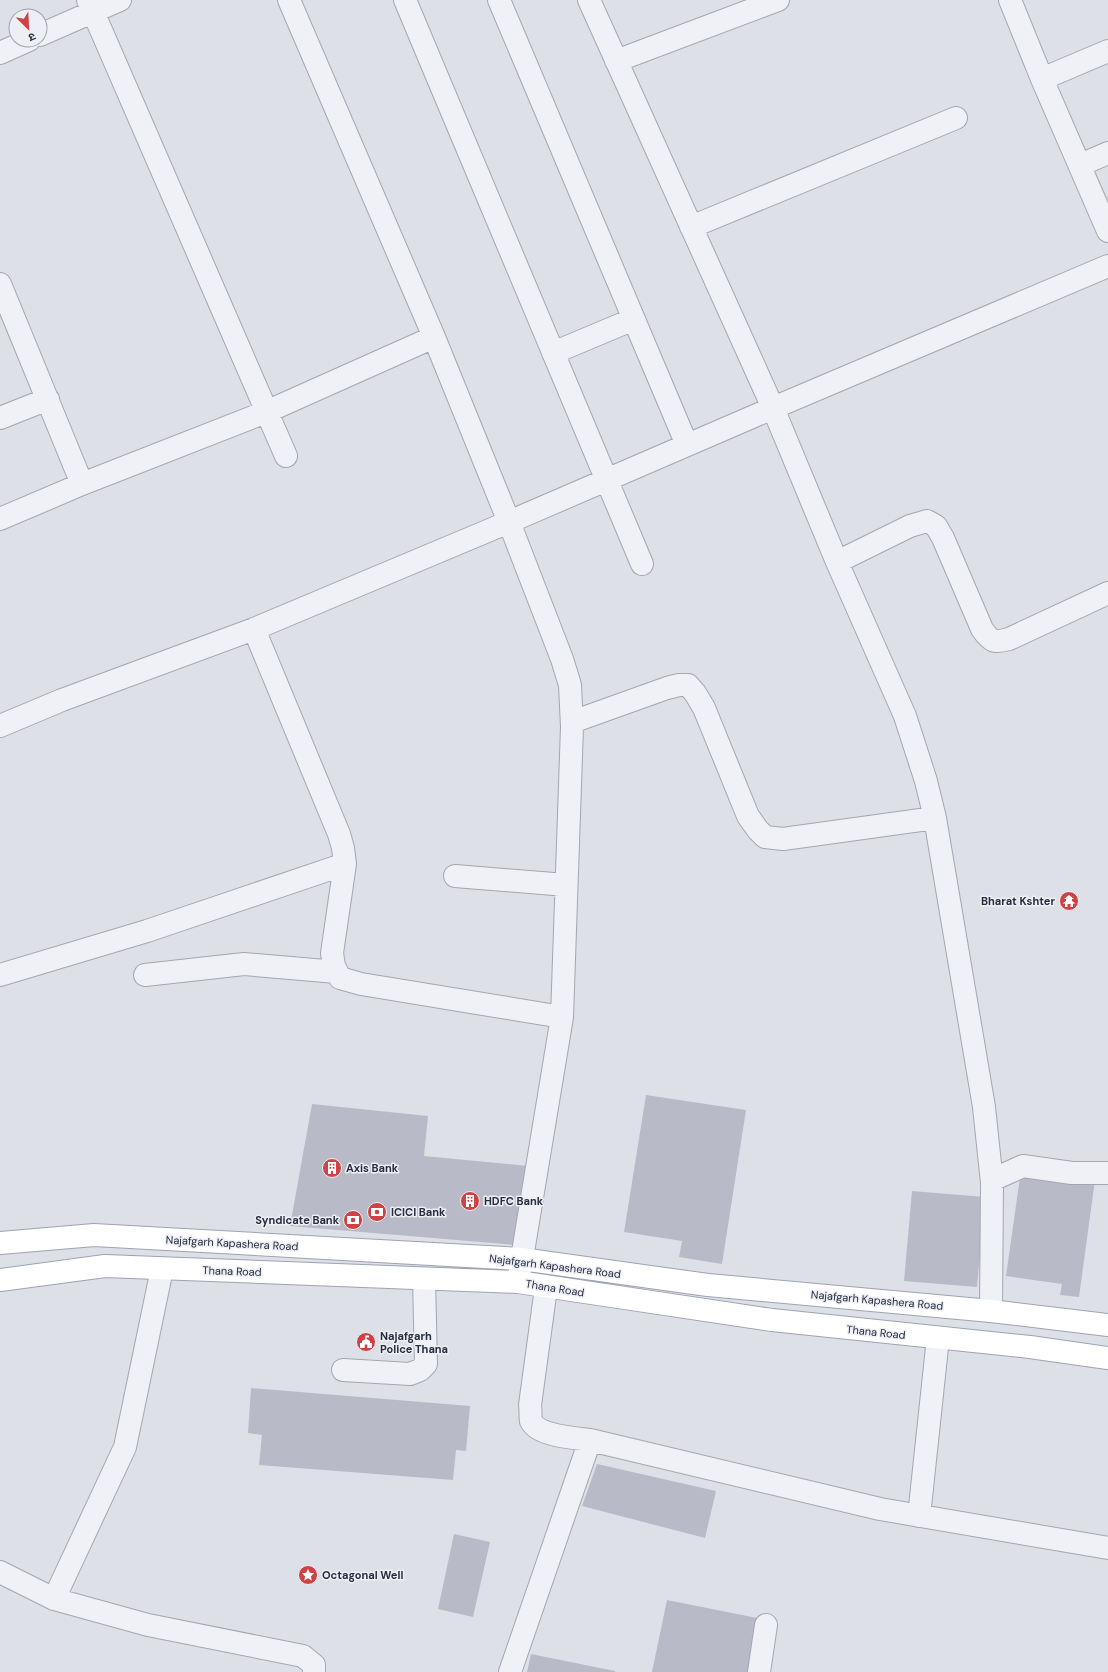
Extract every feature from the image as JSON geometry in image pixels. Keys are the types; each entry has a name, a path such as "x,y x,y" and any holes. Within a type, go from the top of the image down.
{"main road":[{"name":"Najafgarh Kapashera Road","path":"0,1243 94,1235 521,1259 708,1285 991,1311 1108,1325"},
{"name":"Thana Road","path":"0,1280 105,1266 518,1282 546,1288 772,1320 1030,1347 1108,1358"}],"street":[{"path":"48,30 90,6 120,0"},
{"path":"289,0 434,337 509,522 562,660 570,685 572,722 562,1017 518,1282"},
{"path":"405,0 642,564"},
{"path":"499,0 688,445"},
{"path":"589,0 773,408 837,562 905,716 926,780 935,818 984,1106 992,1180 991,1311"},
{"path":"616,61 778,0"},
{"path":"1010,0 1042,79 1108,231"},
{"path":"90,6 286,456"},
{"path":"0,53 11,48"},
{"path":"1042,79 1108,51"},
{"path":"691,227 956,118"},
{"path":"1080,165 1108,154"},
{"path":"0,726 62,700 254,629 509,522 1108,266"},
{"path":"0,284 82,484"},
{"path":"553,353 634,319"},
{"path":"0,520 82,484 266,412 434,337"},
{"path":"0,418 48,399"},
{"path":"837,562 910,526 927,521 936,526 943,538 982,629 990,640 999,642 1009,639 1108,593"},
{"path":"254,629 339,834 346,864 332,953 334,966 340,978 361,984 562,1017"},
{"path":"572,722 667,688 678,685 688,685 704,708 748,816 765,838 783,839 935,818"},
{"path":"0,975 147,932 346,864"},
{"path":"455,876 566,885"},
{"path":"145,975 244,964 337,972"},
{"path":"992,1180 1023,1166 1072,1173 1108,1173"},
{"path":"54,1599 125,1447 162,1268"},
{"path":"343,1370 410,1374 420,1370 426,1364 424,1279"},
{"path":"546,1288 530,1405 531,1421 538,1430 552,1434 590,1440 880,1509 1108,1548"},
{"path":"919,1516 938,1338"},
{"path":"510,1672 590,1440"},
{"path":"0,1572 54,1599 148,1625 303,1656 314,1665 314,1672"},
{"path":"759,1672 766,1625"}],"building":[{"path":"646,1095 746,1110 722,1264 679,1257 682,1241 624,1232"},
{"path":"312,1104 428,1116 424,1156 528,1166 515,1245 290,1226"},
{"path":"1021,1170 1095,1180 1079,1297 1060,1295 1062,1284 1006,1276"},
{"path":"912,1191 985,1197 977,1287 904,1281"},
{"path":"251,1388 470,1406 466,1451 456,1450 453,1480 259,1465 262,1435 248,1433"},
{"path":"597,1464 716,1491 705,1538 582,1506"},
{"path":"454,1534 490,1542 473,1617 438,1609"},
{"path":"667,1600 762,1619 751,1672 652,1672"},
{"path":"531,1654 615,1671 615,1672 527,1672"}],"place":[{"name":"Bharat Kshter","path":"1069,901"},
{"name":"Axis Bank","path":"332,1168"},
{"name":"HDFC Bank","path":"470,1201"},
{"name":"ICICI Bank","path":"377,1212"},
{"name":"Syndicate Bank","path":"353,1220"},
{"name":"Najafgarh Police Thana","path":"366,1342"},
{"name":"Octagonal Well","path":"308,1575"}]}
